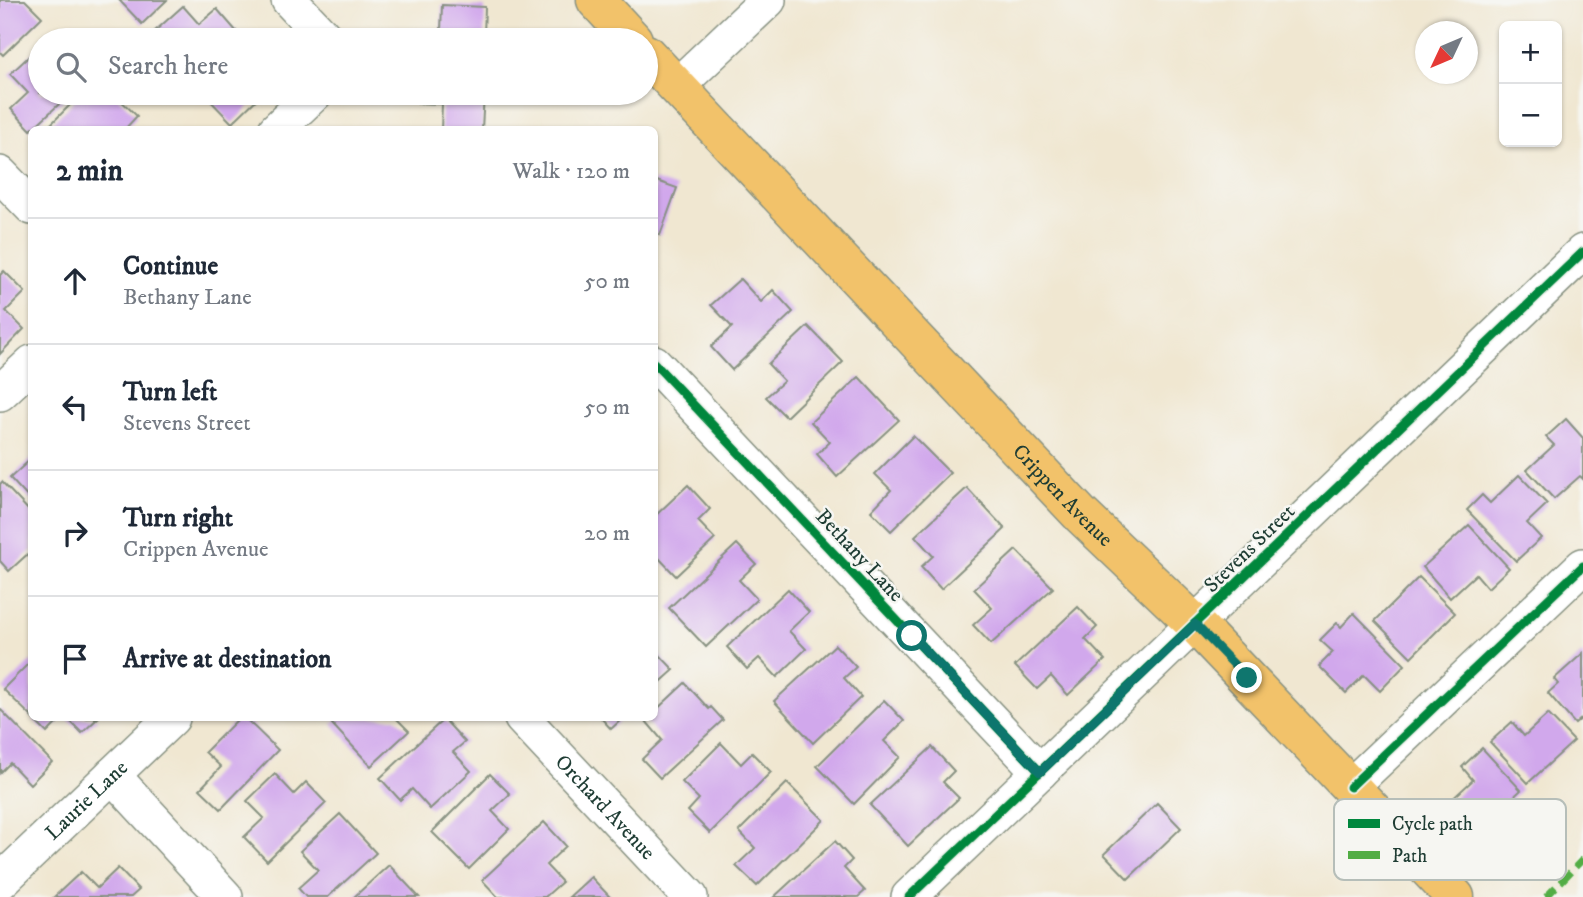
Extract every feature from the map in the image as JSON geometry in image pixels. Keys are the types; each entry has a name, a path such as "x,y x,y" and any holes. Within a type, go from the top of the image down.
{"main road":[{"path":"596,0 622,28"},
{"name":"Crippen Avenue","path":"658,67 1081,515 1195,624 1361,799"},
{"name":"Crippen Avenue","path":"1439,880 1455,897"}],"street":[{"path":"289,0 316,28"},
{"path":"676,87 768,0"},
{"path":"280,126 302,105"},
{"path":"0,174 28,203"},
{"name":"Stevens Street","path":"909,897 1583,252"},
{"path":"0,393 28,367"},
{"name":"Bethany Lane","path":"658,367 1040,772"},
{"path":"1350,787 1583,566"},
{"name":"Laurie Lane","path":"0,882 169,721"},
{"name":"Orchard Avenue","path":"525,721 691,897"},
{"path":"112,775 225,897"}],"building":[{"path":"0,0 25,0 42,17 3,55 0,52"},
{"path":"119,0 167,0 142,24"},
{"path":"442,5 485,7 484,28 441,28"},
{"path":"183,6 199,24 217,9 234,28 158,28"},
{"path":"28,57 28,93 10,74"},
{"path":"28,93 28,105 58,105 35,126 28,127 11,109"},
{"path":"70,105 126,105 137,116 128,126 49,126"},
{"path":"215,105 251,105 232,123"},
{"path":"442,105 483,105 482,126 441,126"},
{"path":"658,181 677,188 660,235 658,234"},
{"path":"4,271 25,292 6,311 24,329 0,354 0,275"},
{"path":"740,279 761,302 773,290 793,312 732,370 711,347 732,327 711,305"},
{"path":"808,326 843,362 786,417 766,397 784,381 768,364"},
{"path":"859,377 899,420 837,477 817,454 830,442 811,422"},
{"path":"1566,419 1583,438 1583,479 1580,476 1554,499 1527,470 1554,445 1546,437"},
{"path":"913,436 950,473 891,531 871,511 891,490 875,474"},
{"path":"28,462 28,498 10,478"},
{"path":"1519,475 1547,504 1527,523 1541,538 1516,561 1467,510 1482,495 1490,503"},
{"path":"2,482 28,510 28,554 9,571 0,561"},
{"path":"688,485 710,509 698,521 715,539 676,576 658,557 658,513"},
{"path":"967,488 1005,529 941,589 921,567 933,556 915,536"},
{"path":"1469,525 1509,568 1488,588 1476,574 1450,598 1423,567"},
{"path":"737,544 756,564 739,580 757,599 706,647 669,608"},
{"path":"1016,550 1053,588 991,644 973,625 992,608 974,589"},
{"path":"1419,577 1455,613 1411,657 1375,621"},
{"path":"788,589 809,612 789,631 806,649 777,677 759,658 747,669 727,647"},
{"path":"1078,607 1097,627 1085,639 1105,660 1068,695 1051,676 1037,689 1015,666"},
{"path":"1354,613 1405,665 1380,691 1364,675 1346,693 1319,666 1333,652 1320,640 1337,623 1341,627"},
{"path":"835,645 856,667 844,678 861,697 813,743 774,701"},
{"path":"658,653 674,670 658,684"},
{"path":"1583,653 1583,717 1575,724 1548,693 1558,684 1554,679"},
{"path":"28,664 28,713 3,689"},
{"path":"685,683 723,720 660,778 642,759 662,740 646,721 658,721 658,708"},
{"path":"884,700 904,721 884,741 900,757 854,804 817,766"},
{"path":"0,709 52,762 30,784 10,763 0,773"},
{"path":"1548,714 1574,741 1528,783 1490,742 1512,722 1524,736"},
{"path":"35,721 59,721 47,733"},
{"path":"70,721 95,721 82,733"},
{"path":"236,721 248,721 278,750 221,809 200,789 221,767 205,752"},
{"path":"336,721 399,721 409,731 371,766 332,724"},
{"path":"442,721 446,721 465,742 453,752 471,771 430,809 412,789 400,800 380,778"},
{"path":"604,721 620,721 611,729"},
{"path":"721,743 741,764 752,753 771,772 710,833 688,811 699,799 682,782"},
{"path":"932,747 954,771 943,782 959,798 908,846 870,805"},
{"path":"1482,748 1521,790 1511,799 1452,799 1473,780 1462,767"},
{"path":"275,774 294,794 306,782 326,803 267,861 244,837 264,818 247,801"},
{"path":"490,774 510,794 492,811 509,829 469,869 432,832"},
{"path":"787,783 824,820 757,886 736,866 755,848 739,831"},
{"path":"1157,803 1181,828 1128,879 1104,854"},
{"path":"340,814 376,853 328,897 306,897 298,888 318,870 300,851"},
{"path":"544,822 566,846 546,865 562,882 545,897 498,897 482,880"},
{"path":"835,841 852,860 844,868 865,891 858,897 774,897"},
{"path":"389,865 419,897 354,897"},
{"path":"118,868 139,890 131,897 54,897 81,872 97,888"},
{"path":"591,877 610,897 569,897"}],"marked path":[{"path":"1566,876 1583,859"},
{"path":"1546,897 1563,880"}],"cycle path":[{"path":"909,897 1583,252"},
{"path":"658,367 1040,772"},
{"path":"1350,787 1583,566"}],"route":[{"path":"912,636 1040,772 1195,624 1247,678"}]}
